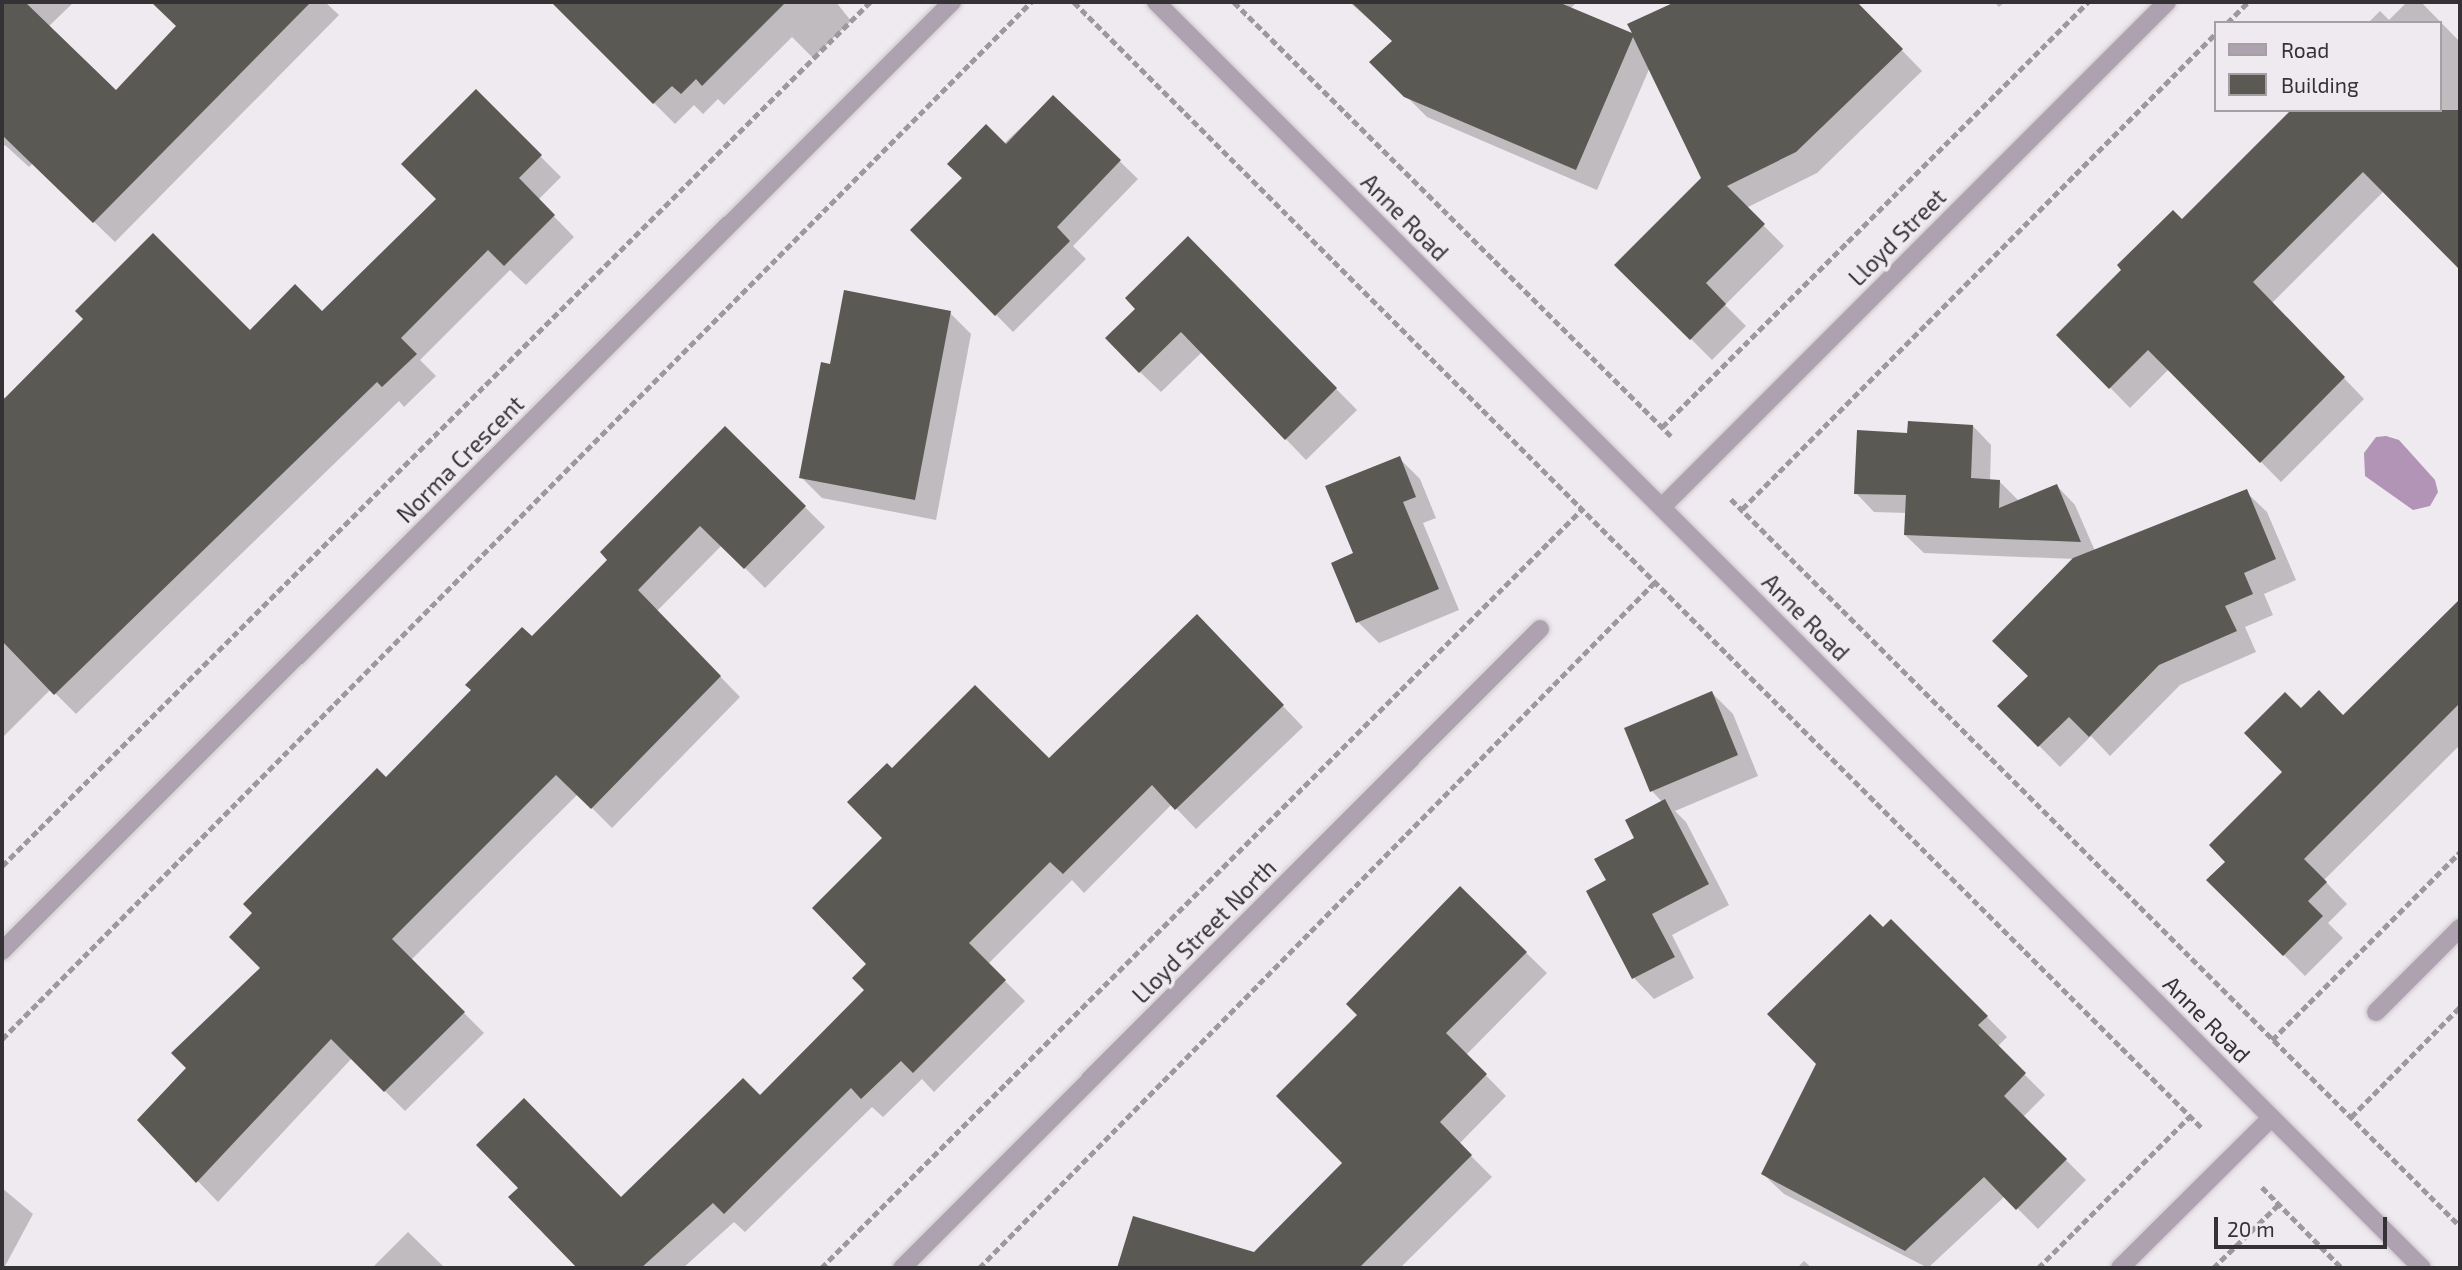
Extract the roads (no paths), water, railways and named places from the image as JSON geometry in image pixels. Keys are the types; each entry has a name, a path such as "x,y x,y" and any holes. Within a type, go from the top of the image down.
{"street":[{"name":"Norma Crescent","path":"2,951 952,2"},
{"name":"Anne Road","path":"1156,2 2422,1268"},
{"name":"Lloyd Street","path":"1662,507 2167,2"},
{"name":"Lloyd Street North","path":"902,1268 1540,629"},
{"path":"2376,1012 2460,928"},
{"path":"2120,1268 2271,1118"}]}
